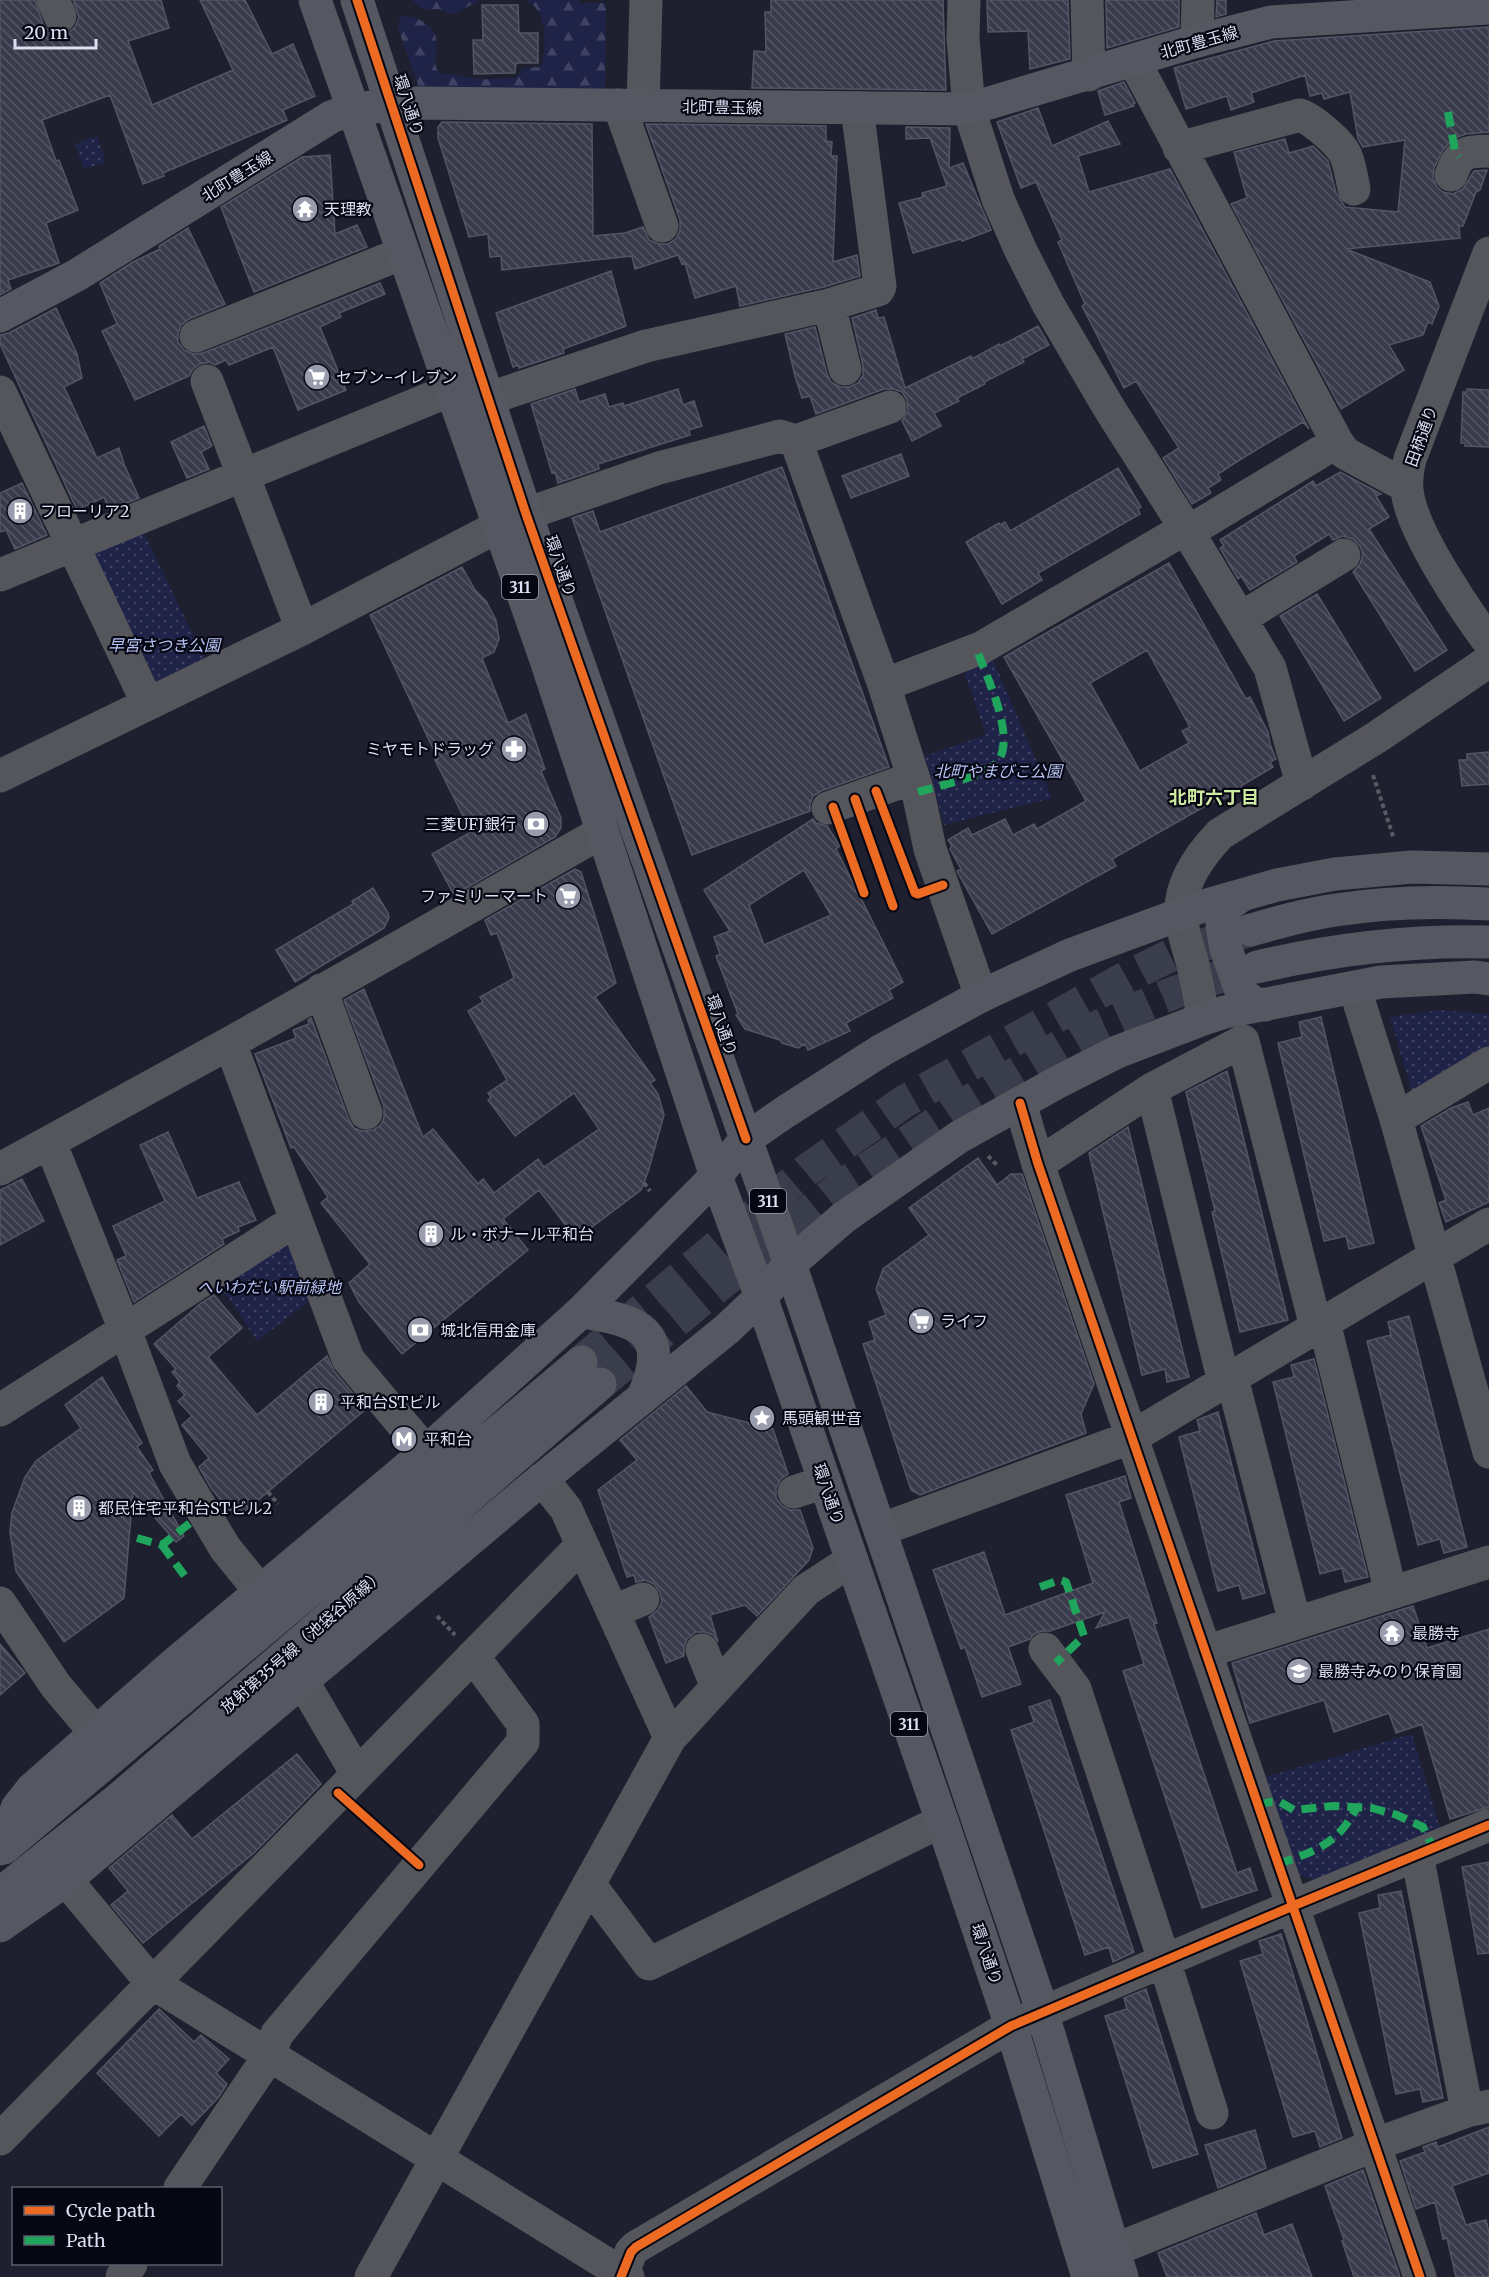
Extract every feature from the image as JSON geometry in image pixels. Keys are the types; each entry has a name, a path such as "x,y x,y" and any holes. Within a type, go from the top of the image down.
{"main road":[{"name":"環八通り","path":"315,0 351,109 451,390 513,520 746,1139 1042,2012 1118,2264"},
{"name":"環八通り","path":"357,0 487,399 546,660 716,1176 761,1297 1011,2026 1088,2277"},
{"name":"北町豊玉線","path":"0,316 77,275 331,117 351,109 393,105 969,109 1134,62 1197,41 1271,11 1489,8"},
{"path":"0,1850 17,1808 32,1789 95,1732 426,1452 581,1312 716,1176 746,1139 784,1112 882,1050 981,996 1071,955 1181,915 1242,895 1335,874 1412,867 1489,869"},
{"path":"1242,895 1227,906 1222,926 1242,994 1254,1004 1265,1005"},
{"path":"1251,930 1335,910 1432,903 1489,904"},
{"path":"1257,967 1308,955 1355,948 1430,942 1489,942"},
{"path":"0,1926 66,1880 542,1479 727,1329 761,1297 790,1264 843,1218 949,1144 1020,1103 1117,1052 1203,1019 1356,987 1393,982 1475,977 1489,979"},
{"path":"581,1312 617,1317 638,1326 649,1337 653,1350 653,1374 643,1397"},
{"name":"放射第35号線（池袋谷原線）","path":"0,1850 591,1373 122,1796 0,1894"}],"street":[{"path":"646,0 631,106 662,226"},
{"path":"964,0 963,39 969,109 998,200 1026,262 1108,408 1187,530 1270,668 1302,784"},
{"path":"1087,0 1089,75"},
{"path":"1197,41 1198,0"},
{"path":"1134,62 1337,442 1345,453 1406,486"},
{"path":"487,399 646,346 829,305 876,291 880,286 857,108"},
{"path":"1179,148 1300,115 1311,120 1342,148 1354,189"},
{"path":"1451,176 1459,157 1463,154 1489,151"},
{"path":"196,336 403,253"},
{"name":"田柄通り","path":"1489,253 1481,300 1410,459 1406,486 1412,512 1431,553 1489,642"},
{"path":"829,305 845,369"},
{"path":"207,381 302,629"},
{"path":"0,575 451,390"},
{"path":"0,392 148,704"},
{"path":"0,776 302,629 513,520 670,465 780,436 796,441 890,407"},
{"path":"796,441 884,685 901,763 981,996"},
{"path":"884,685 981,648 1337,442"},
{"path":"1241,618 1344,555"},
{"path":"1203,1019 1181,915 1183,892 1199,858 1220,834 1377,737 1489,661"},
{"path":"828,808 901,763"},
{"path":"0,1169 230,1043 602,832"},
{"path":"1356,987 1396,1119 1489,1452"},
{"path":"321,990 366,1113"},
{"path":"1038,1164 1152,1089 1243,1041 1391,1593"},
{"path":"230,1043 348,1359 426,1452"},
{"path":"1396,1119 1489,1063"},
{"path":"1152,1089 1228,1380 1295,1623"},
{"path":"1020,1103 1038,1164 1420,2277"},
{"path":"50,1142 125,1329 175,1464 225,1548 260,1591"},
{"path":"0,1410 296,1220"},
{"path":"880,1530 1067,1451 1132,1437 1489,1224"},
{"path":"542,1479 566,1509 670,1738"},
{"path":"794,1492 825,1482"},
{"path":"0,2139 151,1982 582,1545"},
{"path":"371,2277 670,1738 806,1590 852,1560"},
{"path":"1205,1652 1489,1562"},
{"path":"613,1612 643,1599"},
{"path":"0,1603 56,1686 95,1732"},
{"path":"1045,1649 1075,1689 1212,2113"},
{"path":"702,1650 717,1687"},
{"path":"181,2187 269,2056 277,2034 523,1742 523,1724 473,1656"},
{"path":"303,1682 357,1774"},
{"path":"590,1885 649,1964 942,1821"},
{"path":"66,1880 151,1982 624,2276 631,2253 636,2247 1011,2026 1293,1906 1489,1826"},
{"path":"1118,2264 1375,2145 1478,2108 1417,1855"}],"path":[{"path":"1371,769 1396,844"},
{"path":"981,1162 990,1155 998,1166"},
{"path":"644,1183 650,1191"},
{"path":"268,1492 278,1504"}],"green space":[{"path":"412,0 480,0 455,14 439,9 422,9"},
{"path":"523,0 578,0 579,3 606,3 605,93 422,96 398,28 399,20 403,15 420,20 430,27 437,44 435,61 441,73 478,79 516,78 523,68 541,67 545,38 537,10 531,3"},
{"path":"97,136 106,162 84,169 75,144"},
{"name":"早宮さつき公園","path":"143,531 207,664 158,686 91,561 97,548"},
{"name":"北町やまびこ公園","path":"992,657 1052,798 944,825 925,756 986,735 963,669"},
{"path":"1439,1010 1489,1014 1489,1050 1413,1095 1390,1017"},
{"name":"へいわだい駅前緑地","path":"288,1232 317,1295 257,1341 217,1281"},
{"path":"1412,1734 1441,1832 1314,1880 1299,1875 1266,1777"}],"building":[{"path":"0,0 35,0 43,24 49,31 58,35 68,33 75,27 79,17 73,0 161,0 169,28 128,41 152,105 233,70 200,0 245,0 272,54 293,44 315,96 283,110 287,120 163,173 164,176 143,184 110,95 42,120 56,161 59,160 78,210 46,223 59,263 8,280 11,289 0,295"},
{"path":"771,0 943,0 946,90 752,88 754,51 766,52 765,12 771,12"},
{"path":"987,0 1068,0 1070,59 1030,69 1028,31 988,32"},
{"path":"1106,0 1179,0 1179,27 1107,48"},
{"path":"1217,0 1226,0 1226,14 1216,17"},
{"path":"482,5 518,5 519,33 538,33 538,63 516,63 515,73 474,74 473,40 483,40"},
{"path":"1489,27 1489,132 1466,134 1453,139 1443,150 1434,168 1433,178 1437,187 1443,192 1453,194 1463,189 1474,171 1487,170 1463,226 1459,226 1460,238 1346,249 1430,282 1439,306 1432,324 1428,322 1423,335 1389,345 1404,370 1341,409 1231,204 1247,198 1234,152 1285,139 1289,153 1313,146 1328,161 1336,193 1345,207 1398,212 1405,140 1363,147 1358,139 1350,92 1324,99 1322,93 1310,96 1305,75 1251,93 1254,102 1231,110 1227,96 1186,109 1174,68 1274,41"},
{"path":"1124,82 1135,103 1134,106 1105,115 1098,91"},
{"path":"1038,108 1052,146 1108,121 1120,144 1078,156 1089,192 1170,169 1309,429 1303,422 1241,459 1218,474 1221,480 1208,488 1211,493 1192,504 1163,458 1179,448 1136,381 1124,388 1082,306 1085,304 1058,242 1062,240 1036,182 1021,188 997,122"},
{"path":"442,122 592,124 593,236 625,233 643,227 649,240 659,244 668,244 676,239 680,230 680,220 646,124 826,126 826,141 832,142 831,156 837,156 833,262 857,255 860,276 824,287 740,306 736,286 695,298 685,263 682,264 678,255 635,269 632,256 502,270 501,256 490,257 488,234 469,237 438,138 438,127"},
{"path":"906,127 950,128 949,168 963,163 991,230 962,241 961,239 913,253 899,203 923,197 922,193 947,186 930,138 906,139"},
{"name":"天理教","path":"330,155 335,234 357,225 367,247 254,292 221,207 302,157"},
{"path":"188,228 225,304 189,319 181,325 178,342 184,350 193,354 203,353 380,283 385,294 339,313 341,317 320,327 346,390 298,410 273,347 229,365 226,360 215,365 209,362 200,364 189,376 135,400 102,331 117,324 100,283 133,262 160,249 159,246"},
{"path":"611,271 626,326 563,349 564,353 519,368 518,365 513,367 496,313"},
{"path":"56,308 77,354 82,378 64,387 97,458 119,448 139,498 109,510 104,497 77,510 0,344 0,335 9,333"},
{"path":"876,310 878,318 884,317 905,388 971,356 972,359 999,344 1000,346 1038,326 1049,345 1022,359 1024,362 957,398 959,401 934,413 941,426 912,441 902,421 908,410 907,400 902,392 884,389 816,414 810,396 802,398 795,376 785,334 815,327 831,382 840,387 849,387 858,383 863,375 863,365 852,318"},
{"path":"575,389 579,402 605,394 609,407 623,403 624,406 678,389 683,405 694,401 702,426 689,430 690,435 598,464 599,469 558,483 555,472 552,473 531,404"},
{"path":"1467,389 1489,390 1489,447 1465,446 1465,443 1461,443 1463,392 1467,392"},
{"path":"204,426 212,446 201,452 209,469 187,478 171,442"},
{"path":"901,454 909,476 851,498 842,476"},
{"path":"782,467 889,767 821,791 813,796 810,811 692,855 572,518 593,511 600,532"},
{"path":"1118,468 1141,507 1138,509 1140,514 1038,573 1042,580 1002,604 966,542 999,523 1000,525 1005,522 1010,531"},
{"path":"1340,472 1381,494 1376,496 1389,517 1369,529 1447,650 1415,671 1353,572 1360,564 1363,555 1360,546 1353,539 1343,536 1333,540 1329,534 1294,556 1297,562 1250,590 1241,576 1238,579 1220,548 1224,546 1220,540 1313,481 1316,486"},
{"name":"フローリア2","path":"22,483 47,535 15,549 6,530 0,532 0,493"},
{"path":"1169,563 1246,699 1250,697 1268,732 1276,759 1270,762 1273,767 1241,786 1243,789 1224,799 1223,796 1112,859 1116,866 992,934 957,871 961,869 950,849 952,846 948,840 968,828 972,835 1005,819 1013,835 1034,824 1037,829 1086,801 1004,657","holes":["1147,650 1190,727 1182,731 1189,743 1140,771 1090,683"]},
{"path":"462,567 475,590 486,601 496,620 499,639 494,652 482,658 508,723 526,714 545,769 541,771 561,818 561,828 555,837 454,895 432,854 471,832 435,760 438,759 370,615"},
{"path":"1317,594 1381,698 1344,721 1280,616"},
{"path":"1489,752 1489,784 1462,786 1459,760 1467,760 1467,754"},
{"path":"813,819 816,823 827,826 840,846 836,849 903,982 889,990 893,998 846,1023 850,1031 808,1050 805,1044 798,1048 745,1029 736,1015 738,1014 716,956 720,954 714,937 730,931 704,890","holes":["804,870 831,915 764,945 749,905"]},
{"path":"575,869 581,872 616,983 595,997 655,1080 650,1083 658,1094 664,1115 648,1172 641,1190 576,1239 539,1190 503,1219 528,1250 402,1354 359,1302 349,1283 370,1264 321,1203 328,1197 294,1147 291,1148 255,1054 296,1038 293,1030 309,1024 308,1020 311,1018 349,1120 354,1128 362,1131 373,1130 381,1125 384,1107 344,1000 364,989 423,1137 433,1129 478,1184 483,1179 494,1193 538,1159 544,1167 599,1129 574,1093 515,1136 488,1100 491,1098 488,1093 507,1080 468,1011 483,1002 480,997 514,978 497,933 491,935 485,920"},
{"path":"373,888 388,913 389,918 384,928 295,982 276,950 353,904 352,901"},
{"path":"1321,1017 1374,1243 1349,1249 1346,1236 1324,1241 1278,1043 1302,1037 1299,1022"},
{"path":"1227,1071 1288,1320 1240,1332 1212,1212 1215,1211 1186,1092"},
{"path":"1468,1102 1473,1115 1489,1108 1489,1202 1446,1222 1439,1203 1446,1200 1421,1126 1451,1108"},
{"path":"1128,1127 1189,1377 1167,1382 1165,1369 1142,1375 1089,1153"},
{"path":"168,1132 197,1198 239,1182 256,1220 238,1227 239,1231 222,1239 224,1244 134,1302 117,1260 126,1256 113,1226 165,1201 140,1145"},
{"path":"978,1158 997,1185 1011,1174 1022,1174 1094,1384 1081,1414 1086,1433 920,1495 911,1490 863,1344 875,1340 869,1322 886,1315 876,1289 883,1269 929,1235 909,1208"},
{"path":"22,1179 44,1221 0,1245 0,1190"},
{"name":"平和台STビル","path":"214,1295 242,1328 208,1357 257,1415 327,1356 334,1371 366,1409 244,1512 229,1510 211,1488 199,1467 209,1458 182,1425 192,1416 178,1401 185,1395 177,1386 180,1382 172,1372 176,1369 154,1344 201,1303"},
{"path":"1409,1316 1467,1547 1444,1553 1440,1539 1418,1545 1367,1341 1391,1335 1388,1322"},
{"path":"1314,1359 1368,1577 1345,1582 1342,1568 1320,1574 1273,1382 1294,1377 1291,1365"},
{"name":"都民住宅平和台STビル2","path":"102,1377 142,1443 137,1447 153,1470 149,1473 184,1536 176,1542 133,1492 124,1598 64,1642 16,1571 10,1532 12,1513 25,1477 36,1461 81,1428 65,1405"},
{"path":"686,1386 707,1412 773,1429 788,1474 781,1479 776,1488 776,1498 782,1506 790,1510 800,1510 813,1548 809,1560 757,1616 745,1605 710,1615 718,1642 713,1635 696,1632 687,1639 684,1656 666,1663 649,1617 658,1610 662,1601 660,1592 654,1584 645,1580 636,1582 634,1575 627,1577 598,1490 637,1460 620,1440"},
{"path":"1218,1412 1265,1593 1243,1599 1239,1585 1218,1591 1179,1437 1200,1431 1197,1420"},
{"path":"1125,1476 1131,1498 1119,1502 1157,1623 1154,1624 1237,1873 1250,1868 1257,1890 1202,1908 1123,1671 1144,1664 1129,1617 1096,1628 1105,1612 1050,1631 1042,1631 1034,1634 1030,1639 1008,1647 1021,1684 982,1697 965,1647 961,1649 933,1570 984,1552 1005,1615 1093,1583 1066,1495"},
{"path":"1413,1606 1427,1648 1489,1629 1489,1807 1450,1819 1422,1724 1396,1733 1389,1713 1334,1732 1324,1700 1250,1723 1232,1663"},
{"path":"0,1644 25,1673 0,1695"},
{"path":"1050,1700 1134,1952 1113,1962 1109,1947 1085,1955 1011,1730 1034,1722 1029,1707"},
{"path":"297,1754 321,1784 254,1853 143,1943 111,1905 128,1891 109,1868 172,1815 192,1839"},
{"path":"1489,1862 1489,1953 1478,1954 1462,1867"},
{"path":"1401,1891 1443,2098 1423,2102 1420,2089 1396,2094 1359,1913 1380,1908 1378,1895"},
{"path":"1281,1934 1342,2138 1320,2147 1315,2131 1293,2137 1240,1961 1263,1954 1259,1941"},
{"path":"1146,1989 1198,2154 1153,2168 1105,2016 1127,2009 1124,1998"},
{"path":"159,2009 194,2042 201,2035 229,2059 216,2073 227,2084 218,2098 192,2125 181,2114 159,2136 97,2073"},
{"path":"1489,2127 1489,2173 1452,2186 1466,2225 1486,2220 1489,2232 1489,2277 1456,2277 1447,2238 1443,2239 1435,2202 1416,2209 1400,2161 1425,2152 1423,2147 1436,2142 1438,2147"},
{"path":"1255,2130 1266,2168 1218,2188 1205,2145"},
{"path":"1363,2170 1400,2277 1354,2277 1325,2186"},
{"path":"1256,2213 1264,2235 1292,2224 1312,2277 1167,2277 1158,2253"}],"tunnel":[{"path":"581,1362 807,1170 905,1101 1127,977 1171,955 1251,930"},
{"path":"600,1384 844,1184 957,1109 1075,1037 1163,997 1208,980 1257,967"}],"marked path":[{"path":"1448,112 1455,151 1459,157"},
{"path":"918,792 976,775 992,767 1000,757 1004,744 1003,728 994,693 977,650"},
{"path":"137,1538 162,1545 190,1523"},
{"path":"162,1545 187,1579"},
{"path":"1040,1587 1060,1580 1066,1582 1084,1636 1056,1663"},
{"path":"1258,1805 1280,1802 1294,1810 1333,1806 1372,1808 1397,1815 1423,1827 1433,1848"},
{"path":"1278,1864 1315,1850 1334,1838 1350,1820 1357,1807"}],"cycle path":[{"path":"357,0 526,514 746,1139"},
{"path":"876,791 915,893 943,885"},
{"path":"855,799 893,906"},
{"path":"833,807 864,893"},
{"path":"1020,1103 1038,1164 1420,2277"},
{"path":"338,1793 419,1865"},
{"path":"621,2277 631,2252 636,2247 1011,2026 1489,1825"}],"place":[{"name":"天理教","path":"305,209"},
{"name":"セブン-イレブン","path":"317,377"},
{"name":"フローリア2","path":"20,511"},
{"name":"ミヤモトドラッグ","path":"514,749"},
{"name":"三菱UFJ銀行","path":"536,824"},
{"name":"ファミリーマート","path":"568,896"},
{"name":"ル・ボナール平和台","path":"431,1234"},
{"name":"ライフ","path":"921,1321"},
{"name":"城北信用金庫","path":"420,1330"},
{"name":"平和台STビル","path":"321,1402"},
{"name":"馬頭観世音","path":"762,1418"},
{"name":"平和台","path":"404,1439"},
{"name":"都民住宅平和台STビル2","path":"79,1508"},
{"name":"最勝寺","path":"1392,1633"},
{"name":"最勝寺みのり保育園","path":"1299,1671"}],"district":[{"name":"北町六丁目","path":"1214,797"}]}
